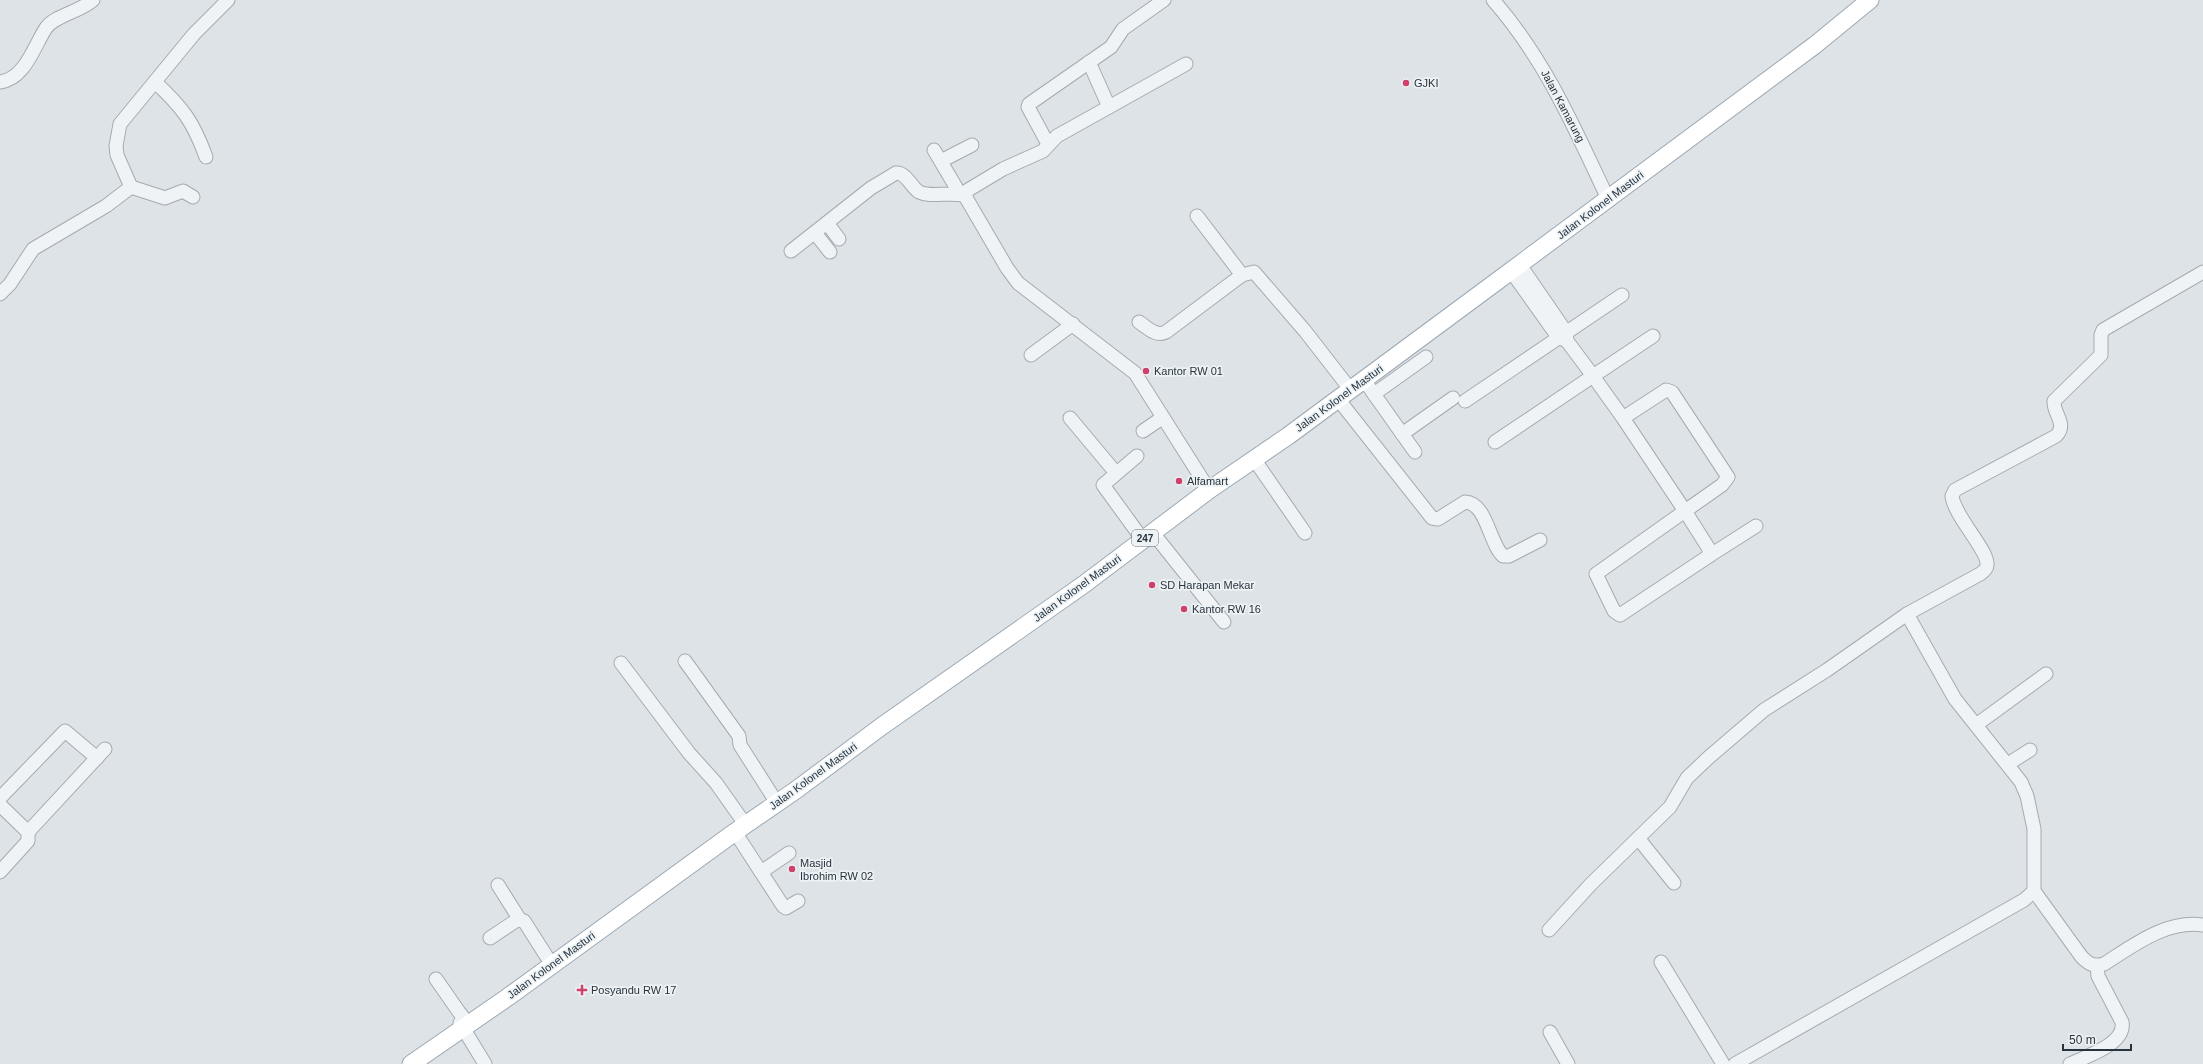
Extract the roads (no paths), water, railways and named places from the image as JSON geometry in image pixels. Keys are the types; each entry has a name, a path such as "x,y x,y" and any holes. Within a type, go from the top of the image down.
{"main road":[{"name":"Jalan Kolonel Masturi","path":"411,1064 552,965 882,726 1083,585 1209,490 1368,377 1516,268 1815,45 1870,0"}],"street":[{"path":"0,82 13,78 24,66 50,23 80,10 93,0"},
{"path":"131,188 117,155 117,129 194,34 228,0"},
{"path":"1048,144 1028,107 1029,104 1111,47 1123,29 1164,0"},
{"name":"Jalan Kamarung","path":"1493,0 1507,16 1550,78 1608,199"},
{"path":"1089,62 1109,107"},
{"path":"791,251 872,188 896,173 902,175 913,187 923,193 963,195 968,190 1003,169 1043,151 1056,136 1186,64"},
{"path":"155,82 174,100 190,120 206,157"},
{"path":"972,145 938,156 1007,268 1018,283 1135,373 1162,418 1209,490"},
{"path":"131,188 165,198 183,191 193,197"},
{"path":"0,294 10,284 33,249 106,206 131,188"},
{"path":"1197,216 1242,275"},
{"path":"827,223 839,239"},
{"path":"815,233 830,252"},
{"path":"1516,268 1623,418 1709,549 1709,556"},
{"path":"1139,322 1154,333 1160,335 1242,275 1254,272 1261,277 1432,518 1438,519 1465,502 1473,504 1480,511 1500,553 1503,556 1509,556 1540,540"},
{"path":"1549,930 1591,884 1670,807 1687,778 1764,710 1827,670 1907,614 1980,574 1987,567 1988,563 1984,553 1964,525 1952,502 1952,496 1955,490 2056,436 2061,428 2061,422 2054,405 2054,401 2101,355 2103,330 2203,272"},
{"path":"1402,434 1564,337 1622,295"},
{"path":"1031,356 1073,324"},
{"path":"1495,442 1653,336"},
{"path":"1378,391 1426,357"},
{"path":"1368,377 1378,391 1402,434 1415,452"},
{"path":"1623,418 1669,390 1727,474 1727,481 1685,512 1597,572 1597,579 1614,611 1618,615 1623,615 1709,556 1756,526"},
{"path":"1070,418 1116,473"},
{"path":"1143,431 1162,418"},
{"path":"1137,456 1103,485 1224,622"},
{"path":"1254,459 1305,533"},
{"path":"1907,614 1947,688 2021,782 2027,796 2034,829 2034,891 2081,956 2089,964 2097,966 2104,964 2146,937 2175,926 2203,925"},
{"path":"685,661 739,736 740,745 777,803"},
{"path":"622,663 690,752 716,783 761,872 783,906 786,908 798,900"},
{"path":"1976,725 2046,674"},
{"path":"0,798 65,731 101,753 28,832 28,841 0,872"},
{"path":"2008,764 2030,750"},
{"path":"0,805 28,832"},
{"path":"1638,838 1674,883"},
{"path":"761,872 789,853"},
{"path":"498,885 520,920 524,921 552,965"},
{"path":"1735,1064 2024,900 2034,891"},
{"path":"490,938 520,920"},
{"path":"1661,962 1723,1064"},
{"path":"2070,1064 2114,1042 2122,1034 2124,1029 2122,1022 2098,976 2097,966"},
{"path":"436,978 463,1017 460,1024 485,1064"},
{"path":"1550,1032 1568,1064"}],"place":[{"name":"GJKI","path":"1406,83"},
{"name":"Kantor RW 01","path":"1146,371"},
{"name":"Alfamart","path":"1179,481"},
{"name":"SD Harapan Mekar","path":"1152,585"},
{"name":"Kantor RW 16","path":"1184,609"},
{"name":"Masjid Ibrohim RW 02","path":"792,869"},
{"name":"Posyandu RW 17","path":"582,990"}]}
